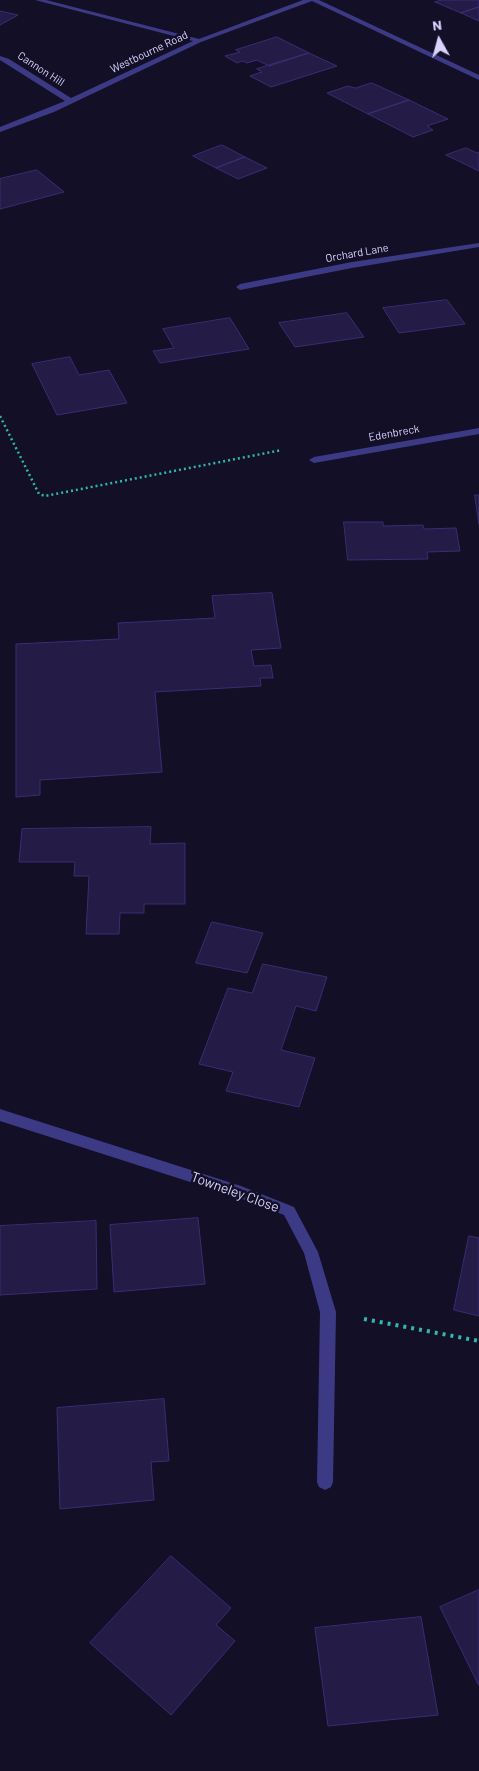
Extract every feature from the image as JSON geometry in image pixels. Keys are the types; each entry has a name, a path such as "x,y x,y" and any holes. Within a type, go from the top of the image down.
{"street":[{"path":"38,0 199,41"},
{"name":"Westbourne Road","path":"0,130 70,101 199,41 309,0"},
{"path":"314,0 479,78"},
{"name":"Cannon Hill","path":"0,58 7,60 70,101"},
{"name":"Orchard Lane","path":"240,287 352,264 479,245"},
{"name":"Edenbreck","path":"314,460 479,431"},
{"name":"Towneley Close","path":"0,1115 241,1192 289,1211 311,1252 328,1312 325,1482"}],"path":[{"path":"0,416 39,494 45,496 286,450"},
{"path":"328,1312 479,1341"}],"building":[{"path":"443,0 479,0 479,7 461,13 435,2"},
{"path":"479,7 479,21 461,13"},
{"path":"0,11 18,15 0,25"},
{"path":"277,37 309,53 269,66 257,60 237,63 225,56 240,52 236,50"},
{"path":"309,53 337,66 271,87 250,76 262,72 257,69"},
{"path":"372,83 409,100 368,114 327,93 348,86 355,88"},
{"path":"409,100 448,119 427,126 433,130 413,137 368,114"},
{"path":"222,145 245,157 216,168 193,156"},
{"path":"466,148 477,153 479,152 479,171 446,155"},
{"path":"245,157 267,168 238,179 216,168"},
{"path":"37,170 64,192 0,209 0,179"},
{"path":"447,300 465,324 399,333 383,308"},
{"path":"347,313 364,337 295,347 279,323"},
{"path":"230,318 249,349 160,363 153,351 174,348 163,329"},
{"path":"70,357 79,375 109,370 127,403 57,415 32,364"},
{"path":"475,495 479,495 479,524"},
{"path":"344,522 383,522 383,526 423,525 424,529 456,528 460,551 427,552 428,559 348,560"},
{"path":"272,593 281,648 251,650 254,666 271,665 273,678 260,678 261,686 155,692 162,772 40,780 40,795 16,797 16,644 119,639 118,623 215,618 212,596"},
{"path":"151,827 150,844 185,843 185,904 144,904 144,913 120,913 119,934 86,934 89,876 74,876 75,862 19,862 22,829"},
{"path":"212,922 263,933 247,973 196,963"},
{"path":"263,964 327,977 316,1011 296,1006 281,1050 315,1058 299,1107 226,1091 233,1072 199,1064 228,988 252,993"},
{"path":"198,1218 205,1284 114,1292 110,1225"},
{"path":"96,1221 97,1289 0,1295 0,1226"},
{"path":"469,1236 479,1238 479,1316 454,1310"},
{"path":"164,1399 169,1461 151,1462 154,1500 60,1509 57,1408"},
{"path":"171,1556 231,1608 216,1625 235,1641 171,1715 90,1643"},
{"path":"479,1590 479,1686 440,1607"},
{"path":"421,1617 438,1715 328,1726 315,1628"}]}
